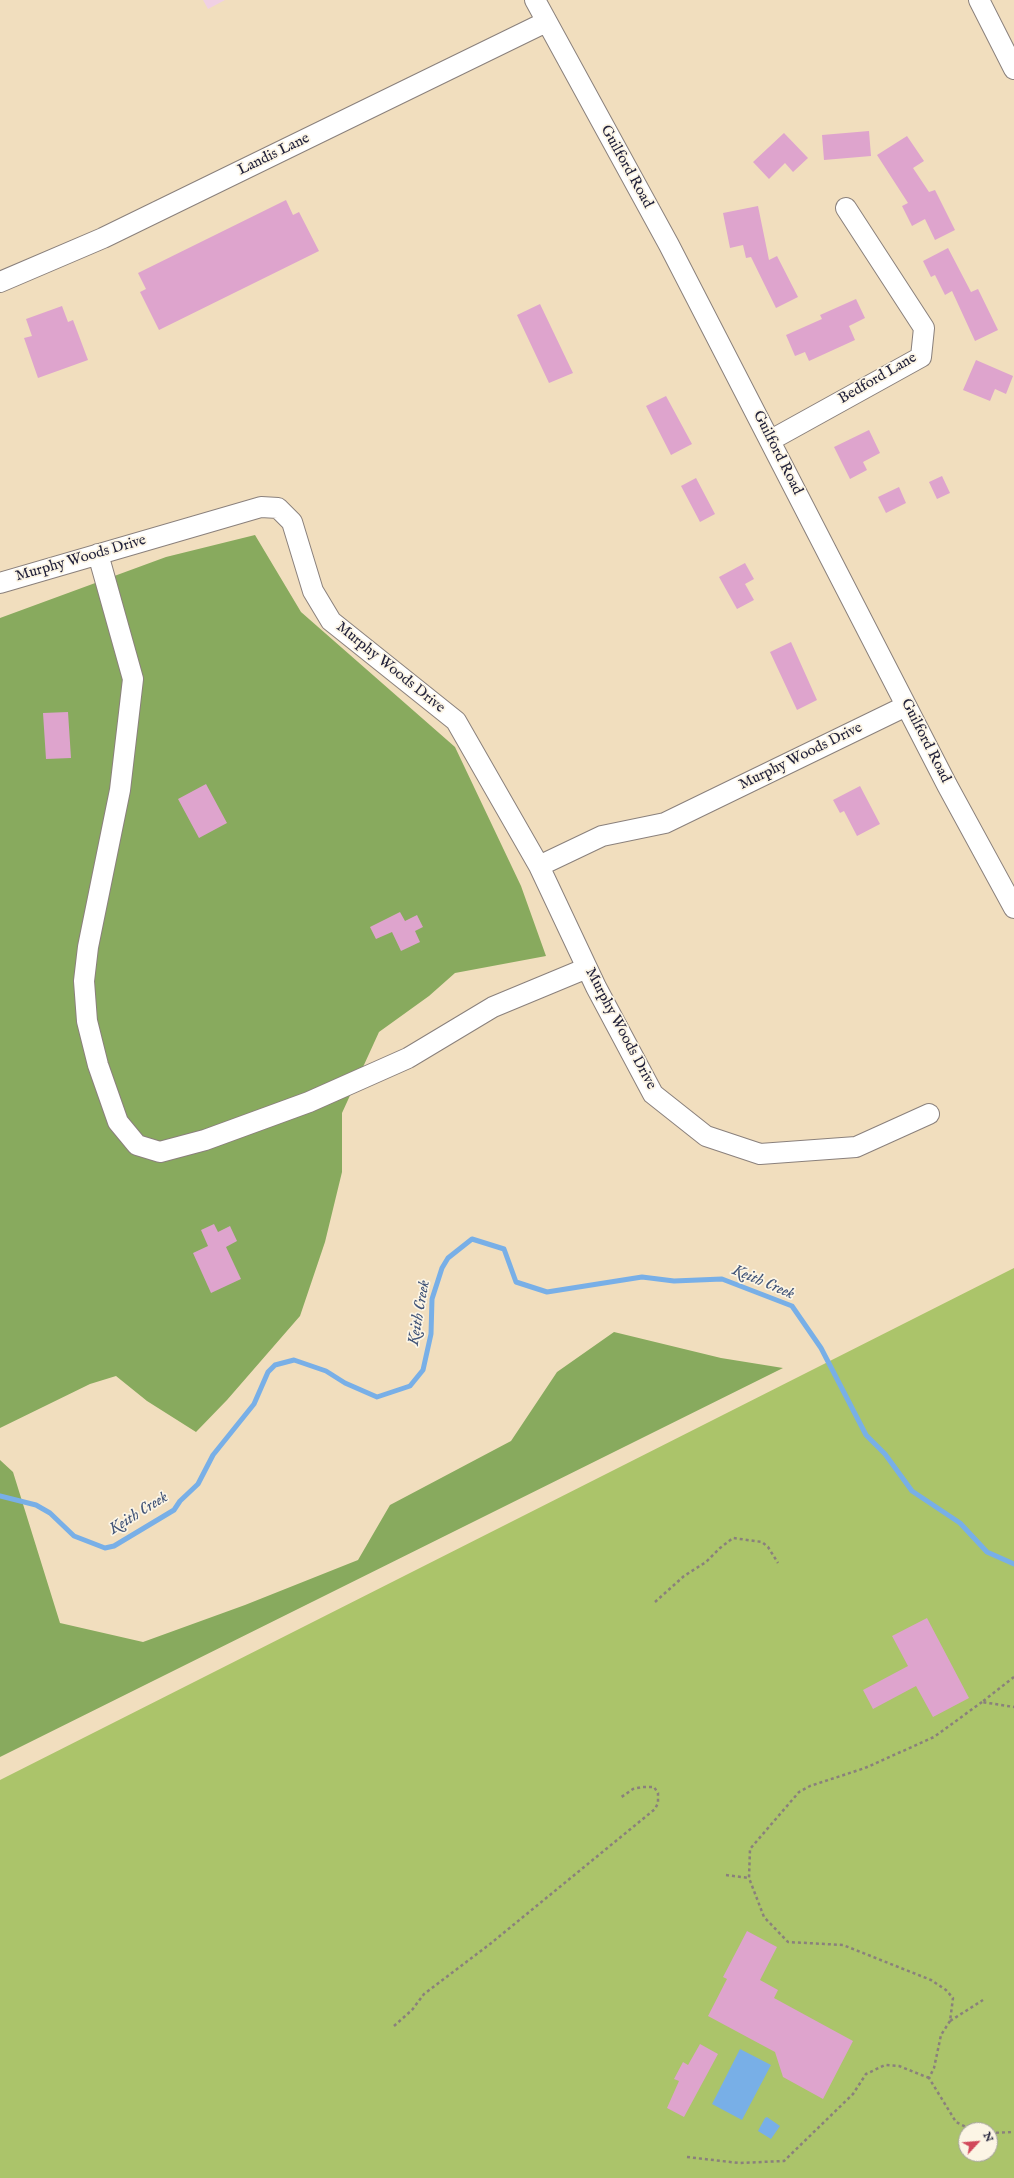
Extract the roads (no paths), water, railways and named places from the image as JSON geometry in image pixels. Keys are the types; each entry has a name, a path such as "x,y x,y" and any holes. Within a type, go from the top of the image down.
{"street":[{"name":"Guilford Road","path":"535,0 668,245 771,440 906,706 1014,908"},
{"path":"979,0 1014,69"},
{"name":"Landis Lane","path":"0,282 103,238 546,22"},
{"name":"Bedford Lane","path":"771,440 921,357 924,328 846,208"},
{"name":"Murphy Woods Drive","path":"0,582 261,507 278,508 292,522 313,591 331,621 456,720 539,866 587,968 653,1094 706,1136 760,1154 856,1147 929,1114"},
{"path":"98,554 133,679 120,790 88,947 84,980 87,1021 98,1065 118,1122 137,1145 160,1152 205,1140 309,1102 408,1058 493,1007 587,968"},
{"name":"Murphy Woods Drive","path":"539,866 602,836 664,823 906,706"}],"water":[{"path":"740,2049 771,2065 742,2120 712,2104"},
{"path":"767,2117 780,2126 771,2139 758,2131"}],"waterway":[{"name":"Keith Creek","path":"0,1496 36,1505 50,1513 74,1536 105,1548 114,1546 174,1510 180,1501 198,1484 213,1455 254,1404 268,1372 275,1365 294,1360 326,1371 345,1383 377,1397 410,1386 423,1370 431,1334 432,1299 442,1268 448,1258 472,1239 504,1249 516,1282 547,1292 642,1277 674,1281 722,1279 792,1306 821,1348 866,1435 885,1454 912,1491 960,1523 987,1552 1014,1564"}]}
